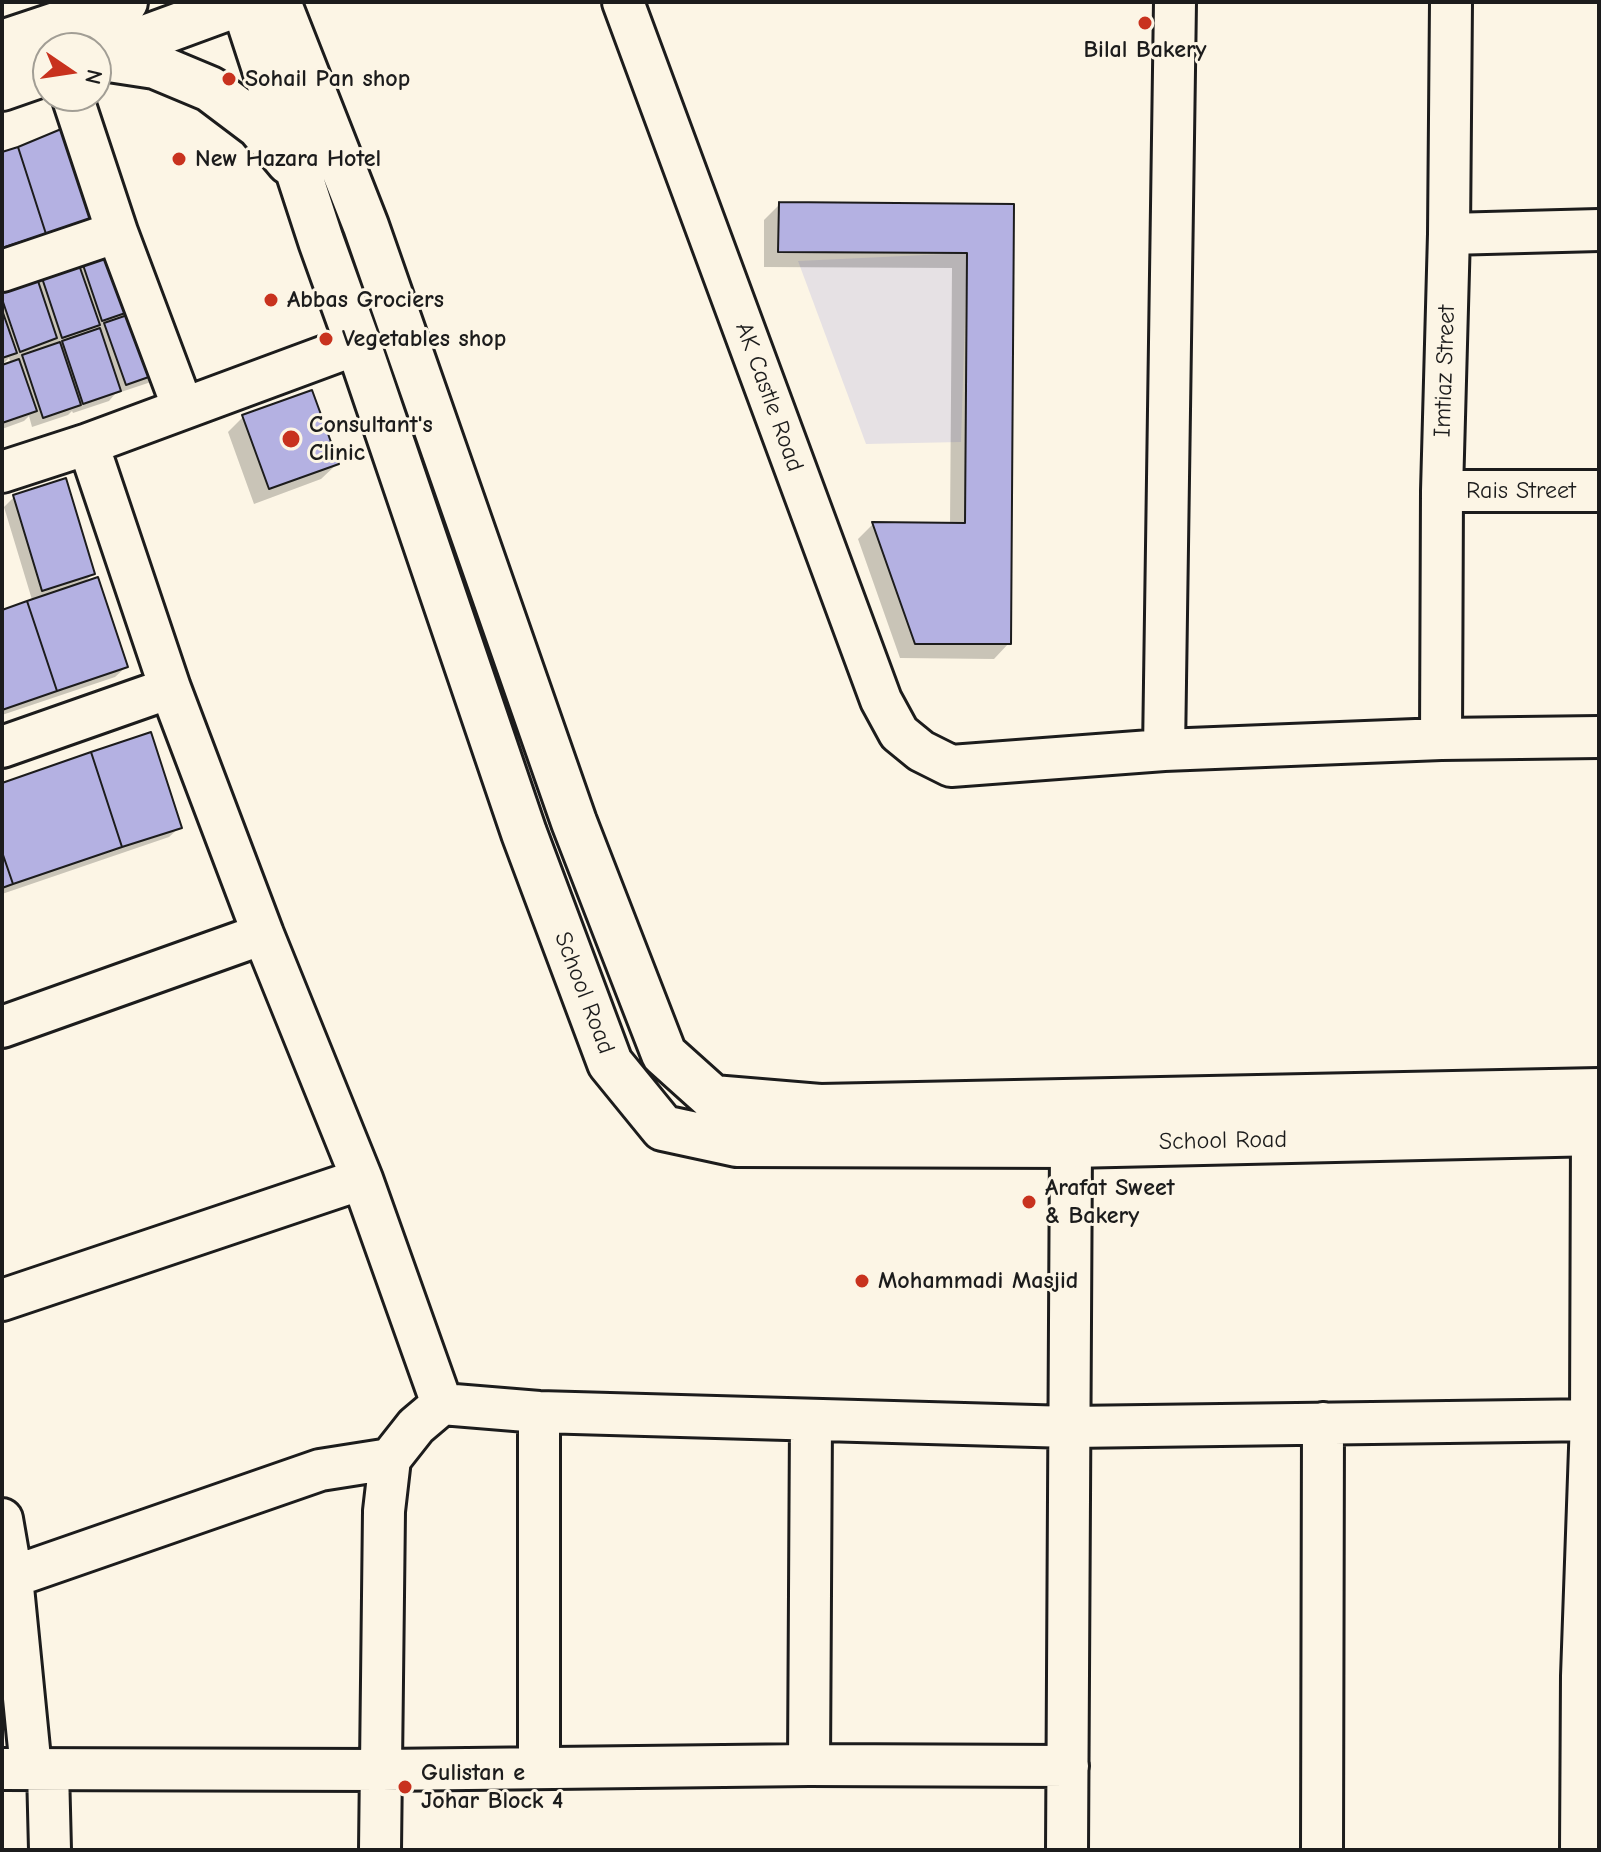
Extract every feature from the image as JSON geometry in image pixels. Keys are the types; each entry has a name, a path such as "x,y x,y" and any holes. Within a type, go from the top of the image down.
{"street":[{"path":"2,43 125,2"},
{"path":"112,50 243,2 262,2"},
{"name":"School Road","path":"243,2 298,173 524,833 610,1063 663,1128 737,1144 875,1125 1597,1119"},
{"name":"School Road","path":"278,2 366,226 574,822 664,1054 713,1098 820,1107 875,1125 1071,1145 1597,1119"},
{"name":"AK Castle Road","path":"623,2 881,700 899,733 921,751 951,766 1164,750"},
{"path":"1175,2 1164,750 1441,739 1599,737"},
{"name":"Imtiaz Street","path":"1441,739 1451,2"},
{"path":"112,59 155,66 210,89 259,126 298,173"},
{"path":"2,88 32,78"},
{"path":"77,112 117,232 183,408"},
{"path":"321,241 366,226"},
{"path":"1449,234 1599,230"},
{"path":"2,271 117,232"},
{"path":"2,472 88,444 358,344"},
{"path":"88,444 170,688 263,934 362,1179 442,1404"},
{"name":"Rais Street","path":"1442,491 1599,491"},
{"path":"2,747 170,688"},
{"path":"2,1027 263,934"},
{"path":"1581,1850 1590,1676 1597,1119"},
{"path":"1067,1850 1071,1145"},
{"path":"2,1300 362,1179"},
{"path":"380,1850 384,1511 390,1459 416,1426 442,1404 539,1412 1070,1427 1595,1420"},
{"path":"539,1412 539,1768"},
{"path":"809,1765 811,1421"},
{"path":"1322,1850 1323,1423"},
{"path":"12,1577 320,1470 390,1459"},
{"path":"2,1519 12,1577 27,1769 50,1850"},
{"path":"27,1769 1068,1766"}],"shaded area":[{"path":"967,253 961,442 866,444 798,261"}],"building":[{"path":"78,122 107,216 46,234 18,147"},
{"path":"18,147 46,234 2,248 2,152"},
{"path":"779,202 1014,204 1011,644 915,644 872,522 965,523 967,253 778,252"},
{"path":"119,246 140,308 102,321 81,259"},
{"path":"78,262 100,325 62,338 41,275"},
{"path":"36,275 57,338 20,352 2,299 2,287"},
{"path":"2,310 17,353 2,358"},
{"path":"142,310 163,372 126,385 104,323"},
{"path":"100,328 121,391 83,404 62,341"},
{"path":"60,342 81,405 43,418 22,355"},
{"path":"19,359 37,411 2,423 2,365"},
{"name":"Consultant's Clinic","path":"312,390 339,464 269,489 242,415"},
{"path":"66,478 95,574 42,591 13,495"},
{"path":"98,577 128,667 57,691 27,601"},
{"path":"27,601 57,691 2,710 2,610"},
{"path":"151,732 182,828 122,847 91,752"},
{"path":"91,752 122,847 13,884 2,852 2,783"},
{"path":"2,852 13,884 2,888"}],"place":[{"name":"Bilal Bakery","path":"1145,23"},
{"name":"Sohail Pan shop","path":"229,79"},
{"name":"New Hazara Hotel","path":"179,159"},
{"name":"Abbas Grociers","path":"271,300"},
{"name":"Vegetables shop","path":"326,339"},
{"name":"Consultant's Clinic","path":"291,439"},
{"name":"Arafat Sweet & Bakery","path":"1029,1202"},
{"name":"Mohammadi Masjid","path":"862,1281"},
{"name":"Gulistan e Johar Block 4","path":"405,1787"}]}
